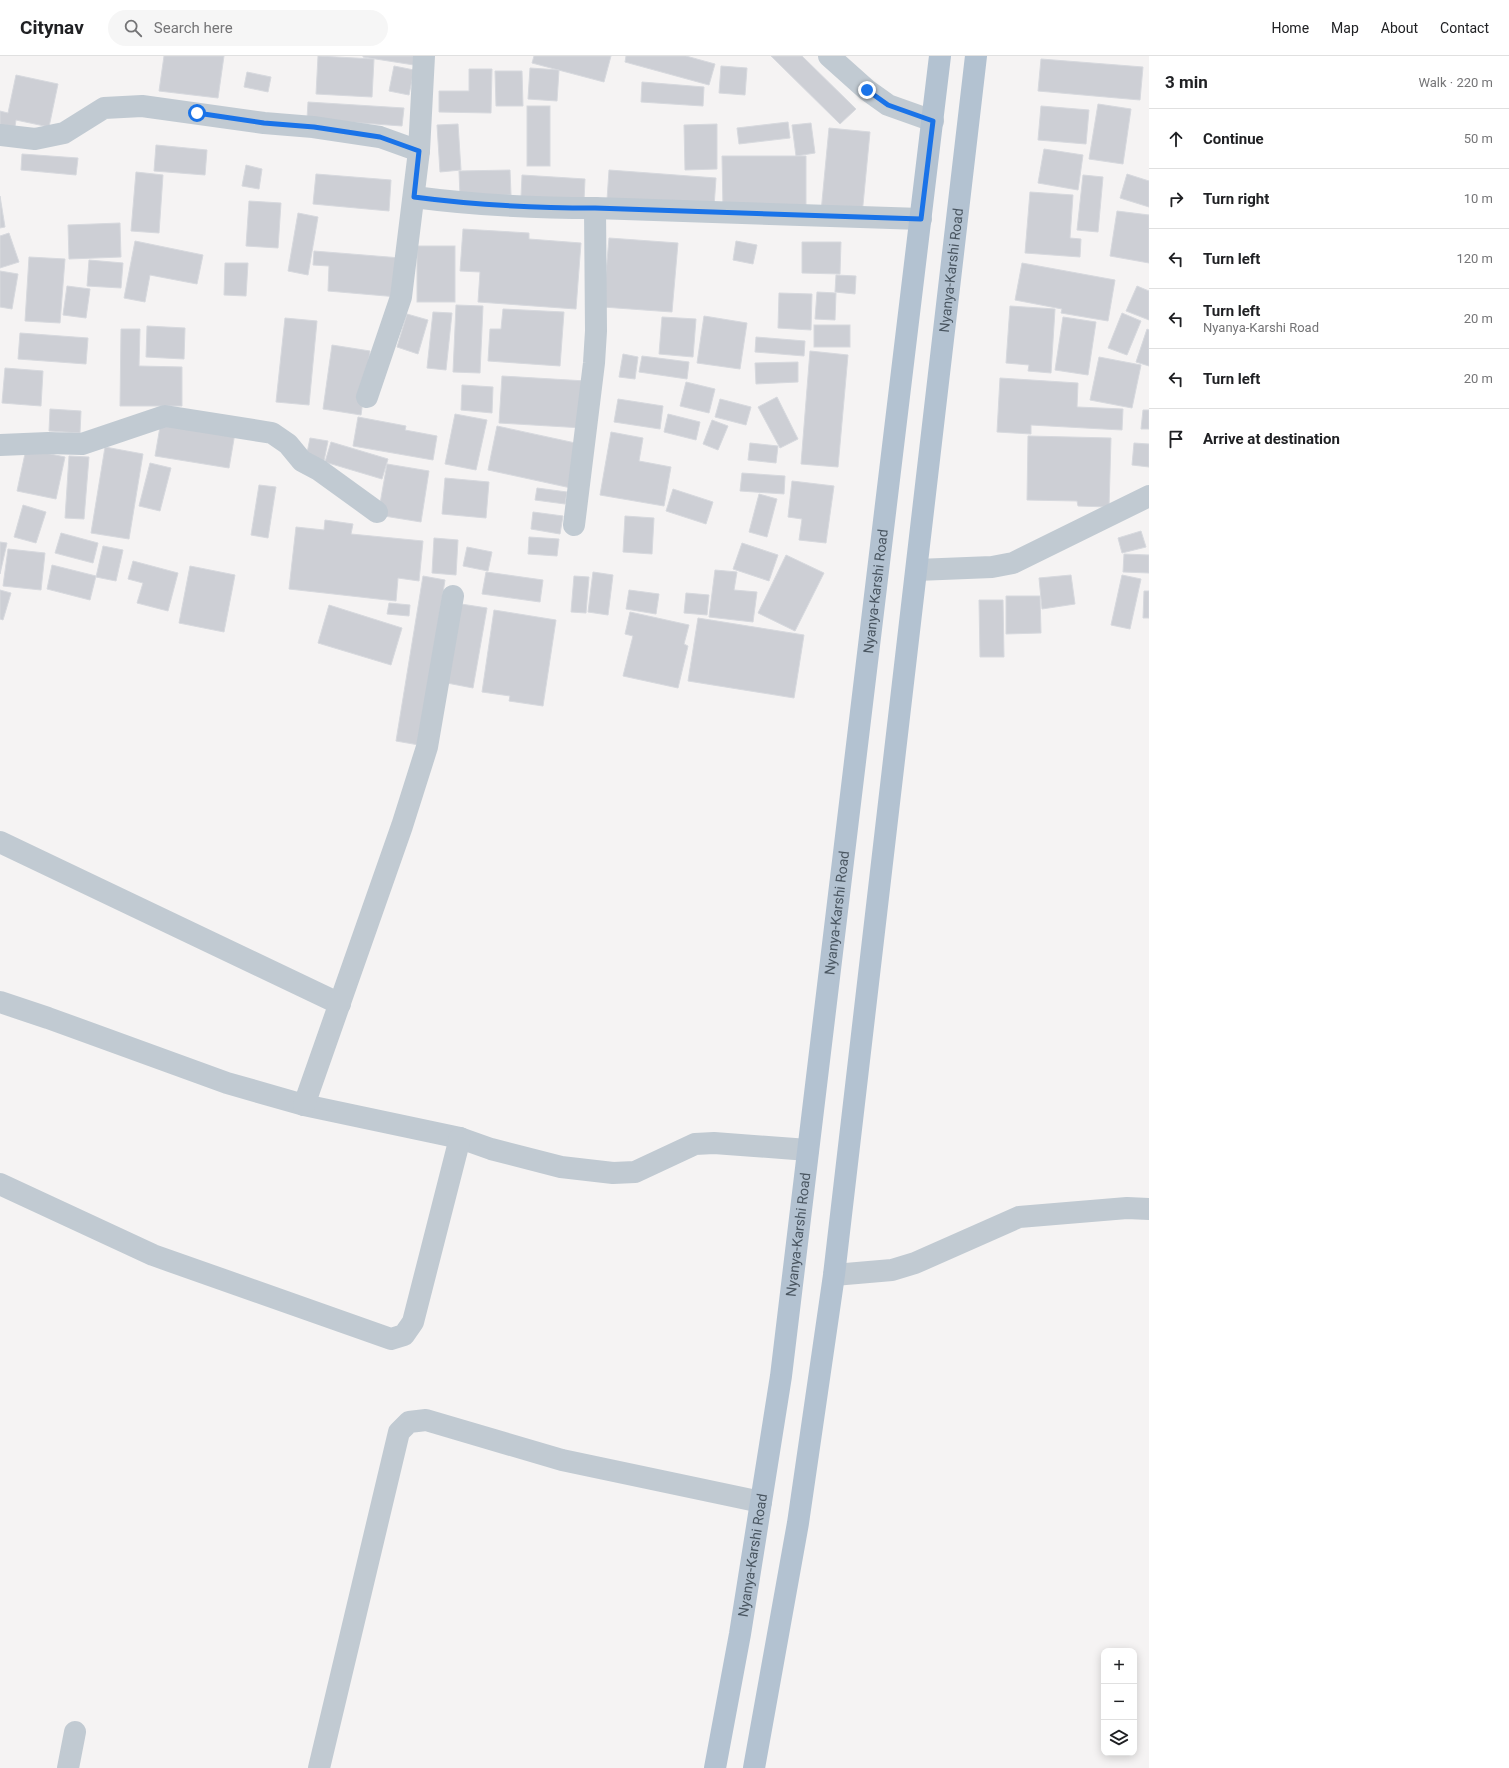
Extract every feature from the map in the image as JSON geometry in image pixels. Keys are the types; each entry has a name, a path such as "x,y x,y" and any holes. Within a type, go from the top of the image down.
{"main road":[{"name":"Nyanya-Karshi Road","path":"715,1768 740,1634 781,1376 940,56"},
{"name":"Nyanya-Karshi Road","path":"754,1768 798,1523 834,1275 976,56"}],"street":[{"path":"367,397 401,297 419,151 424,56"},
{"path":"829,56 867,90 888,105 933,121"},
{"path":"0,135 35,140 64,133 104,108 142,106 264,123 314,127 380,137 419,151"},
{"path":"414,197 444,201 543,208 595,208 921,219"},
{"path":"574,525 594,363 596,331 595,208"},
{"path":"0,445 48,443 82,444 165,416 272,433 288,444 302,461 318,470 377,512"},
{"path":"917,570 992,567 1013,563 1149,496"},
{"path":"304,1105 402,826 427,747 453,596"},
{"path":"0,842 340,1004"},
{"path":"0,1002 227,1083 304,1105 460,1138 498,1151 561,1167 613,1173 635,1172 695,1144 714,1143 808,1150"},
{"path":"0,1184 153,1255 391,1339 404,1335 413,1322 460,1138"},
{"path":"834,1275 892,1270 915,1263 1019,1216 1127,1208 1149,1209"},
{"path":"319,1768 399,1432 409,1422 426,1420 562,1460 761,1502"},
{"path":"68,1768 75,1732"}],"building":[{"path":"164,56 224,56 218,98 159,91"},
{"path":"318,56 374,59 372,97 316,94"},
{"path":"363,56 415,56 414,65"},
{"path":"534,56 611,56 604,82 532,63"},
{"path":"626,56 686,56 715,64 709,85 625,62"},
{"path":"771,56 802,56 856,109 840,124"},
{"path":"1041,59 1143,67 1140,100 1038,91"},
{"path":"394,66 414,70 409,95 389,91"},
{"path":"721,66 747,68 745,95 719,93"},
{"path":"530,68 559,70 557,101 528,99"},
{"path":"469,69 492,69 491,113 439,112 439,91 469,91"},
{"path":"495,71 522,71 523,106 496,106"},
{"path":"247,72 271,77 268,92 244,87"},
{"path":"16,75 58,84 49,127 16,120 14,133 0,130 0,111 8,113"},
{"path":"642,82 704,87 703,106 641,102"},
{"path":"308,102 404,108 402,126 307,119"},
{"path":"1098,104 1131,109 1123,164 1089,159"},
{"path":"527,106 550,106 550,166 527,166"},
{"path":"1041,106 1089,110 1086,144 1038,140"},
{"path":"788,122 790,138 739,144 737,128"},
{"path":"811,123 815,153 796,156 792,125"},
{"path":"458,124 461,170 440,172 437,125"},
{"path":"717,124 717,169 685,170 684,125"},
{"path":"829,128 870,132 862,215 821,212"},
{"path":"156,145 207,150 205,175 154,171"},
{"path":"1044,149 1083,155 1078,190 1038,183"},
{"path":"22,154 78,158 76,175 21,170"},
{"path":"722,156 806,156 806,209 723,209"},
{"path":"246,165 262,169 259,189 242,186"},
{"path":"510,170 511,195 460,196 459,171"},
{"path":"609,170 716,178 714,207 607,200"},
{"path":"136,172 163,175 159,233 131,231"},
{"path":"316,174 391,180 389,211 313,204"},
{"path":"1127,174 1149,181 1149,207 1120,198"},
{"path":"522,175 585,179 584,201 521,197"},
{"path":"1083,175 1103,177 1098,232 1077,230"},
{"path":"1030,192 1073,195 1070,238 1081,239 1080,257 1025,253"},
{"path":"0,196 5,227 0,228"},
{"path":"249,201 281,203 278,248 246,246"},
{"path":"1117,211 1149,215 1149,263 1110,256"},
{"path":"298,213 318,217 308,275 288,271"},
{"path":"120,223 121,257 69,259 68,225"},
{"path":"463,229 529,233 529,239 581,243 576,309 478,302 480,272 460,271"},
{"path":"9,233 19,262 0,268 0,236"},
{"path":"609,238 678,243 672,312 603,307"},
{"path":"135,241 203,255 197,284 150,275 145,302 124,298"},
{"path":"736,241 757,245 753,264 733,260"},
{"path":"802,242 841,242 840,274 802,273"},
{"path":"417,246 455,246 455,302 417,302"},
{"path":"314,251 401,258 398,297 328,291 329,266 313,265"},
{"path":"29,257 65,259 60,323 25,321"},
{"path":"89,260 123,263 121,288 87,286"},
{"path":"225,263 248,263 246,296 224,295"},
{"path":"1022,263 1115,280 1108,321 1061,313 1062,309 1015,300"},
{"path":"0,271 18,274 12,309 0,307"},
{"path":"836,275 856,276 855,294 835,292"},
{"path":"67,286 90,289 86,318 63,315"},
{"path":"1137,286 1149,291 1149,320 1126,311"},
{"path":"817,292 836,293 835,320 815,319"},
{"path":"779,293 812,294 811,330 778,328"},
{"path":"456,305 483,306 480,373 453,372"},
{"path":"1010,306 1055,309 1051,373 1028,371 1029,365 1006,363"},
{"path":"503,309 564,312 560,366 488,361 490,329 501,329"},
{"path":"433,312 452,313 446,370 427,368"},
{"path":"1122,313 1141,321 1127,355 1108,348"},
{"path":"407,314 428,320 418,354 397,347"},
{"path":"704,316 747,323 740,369 697,363"},
{"path":"662,317 696,319 693,357 659,354"},
{"path":"1063,317 1096,322 1088,375 1055,370"},
{"path":"285,318 317,321 309,405 276,402"},
{"path":"814,325 850,325 850,347 814,347"},
{"path":"147,326 185,328 184,359 146,357"},
{"path":"121,329 140,329 139,366 182,367 182,406 120,406"},
{"path":"1147,329 1149,330 1149,366 1136,362"},
{"path":"20,333 88,338 86,364 18,359"},
{"path":"756,337 805,341 804,356 755,352"},
{"path":"332,345 370,351 361,415 323,409"},
{"path":"810,351 848,355 838,467 801,464"},
{"path":"623,354 638,357 635,379 619,377"},
{"path":"642,356 689,362 687,379 639,372"},
{"path":"1099,357 1141,365 1132,408 1090,400"},
{"path":"798,362 798,382 756,384 755,363"},
{"path":"5,368 43,371 41,406 2,403"},
{"path":"502,376 586,381 583,428 499,423"},
{"path":"1000,378 1078,383 1077,407 1123,409 1122,430 1031,425 1031,434 997,432"},
{"path":"686,382 715,389 709,413 680,406"},
{"path":"462,385 493,387 492,413 461,410"},
{"path":"777,397 798,439 780,448 758,407"},
{"path":"618,399 663,406 660,429 614,422"},
{"path":"720,399 751,407 746,425 715,417"},
{"path":"50,409 81,411 80,433 49,431"},
{"path":"1143,410 1149,410 1149,429 1141,429"},
{"path":"455,414 487,420 476,470 445,464"},
{"path":"668,414 700,422 696,440 664,432"},
{"path":"358,417 406,426 405,430 437,436 433,460 353,446"},
{"path":"712,420 728,426 718,450 703,444"},
{"path":"161,421 235,433 229,468 155,456"},
{"path":"497,426 580,444 571,488 488,470"},
{"path":"611,432 643,438 639,461 671,467 664,506 600,495"},
{"path":"1028,436 1111,438 1109,507 1078,506 1077,501 1027,500"},
{"path":"310,438 328,441 324,461 306,458"},
{"path":"331,442 388,459 382,479 325,462"},
{"path":"750,443 778,446 776,463 748,460"},
{"path":"1134,443 1149,444 1149,467 1132,465"},
{"path":"105,447 143,454 129,539 91,533"},
{"path":"26,449 65,457 56,499 17,491"},
{"path":"69,456 89,457 84,519 65,518"},
{"path":"150,463 171,468 160,511 139,506"},
{"path":"387,464 429,471 421,522 378,515"},
{"path":"742,473 785,476 784,494 740,491"},
{"path":"445,478 489,482 486,518 442,514"},
{"path":"792,481 834,486 826,543 799,540 802,519 788,517"},
{"path":"259,485 276,487 268,538 251,535"},
{"path":"537,488 567,492 565,504 535,500"},
{"path":"673,489 713,502 706,524 666,511"},
{"path":"759,494 777,499 767,537 749,532"},
{"path":"23,505 46,512 36,543 14,537"},
{"path":"533,512 563,516 560,534 531,529"},
{"path":"625,516 654,518 652,554 623,552"},
{"path":"325,520 353,524 351,534 423,541 419,581 398,578 396,601 289,589 296,527 324,530"},
{"path":"1141,531 1146,547 1122,553 1118,538"},
{"path":"61,533 98,543 93,563 55,553"},
{"path":"529,537 559,539 557,556 528,554"},
{"path":"434,538 458,540 456,575 432,573"},
{"path":"0,542 7,543 0,574"},
{"path":"742,543 778,555 769,581 733,569"},
{"path":"103,546 123,550 116,581 96,577"},
{"path":"467,547 492,552 488,571 463,566"},
{"path":"8,549 45,553 41,590 3,586"},
{"path":"1124,554 1149,555 1149,573 1123,572"},
{"path":"786,555 824,573 795,631 758,613"},
{"path":"133,561 178,573 168,611 137,603 143,583 128,579"},
{"path":"52,565 96,576 90,600 47,589"},
{"path":"190,566 235,575 224,632 179,623"},
{"path":"715,570 737,572 734,590 757,592 753,622 709,617"},
{"path":"486,572 543,580 540,602 482,594"},
{"path":"593,572 613,575 608,615 588,612"},
{"path":"1071,575 1075,604 1042,609 1039,578"},
{"path":"1122,575 1141,579 1130,629 1111,625"},
{"path":"423,576 445,580 419,745 396,741"},
{"path":"574,576 589,577 586,613 571,612"},
{"path":"0,590 11,593 3,620 0,619"},
{"path":"629,590 659,594 656,614 626,609"},
{"path":"1144,591 1149,591 1149,618 1143,618"},
{"path":"686,593 709,595 707,615 684,613"},
{"path":"1006,596 1040,596 1041,633 1006,634"},
{"path":"979,600 1003,600 1004,657 980,657"},
{"path":"389,603 410,605 409,616 387,614"},
{"path":"461,604 487,608 473,688 447,683"},
{"path":"329,605 402,628 391,665 318,643"},
{"path":"494,610 556,620 543,706 509,701 510,696 482,692"},
{"path":"630,612 689,625 684,644 688,646 678,688 623,676 633,636 625,634"},
{"path":"698,618 804,635 794,698 688,681"}],"route":[{"path":"197,113 264,123 314,127 380,137 419,151 414,197 444,201 543,208 595,208 921,219 933,121 888,105 867,90"}]}
